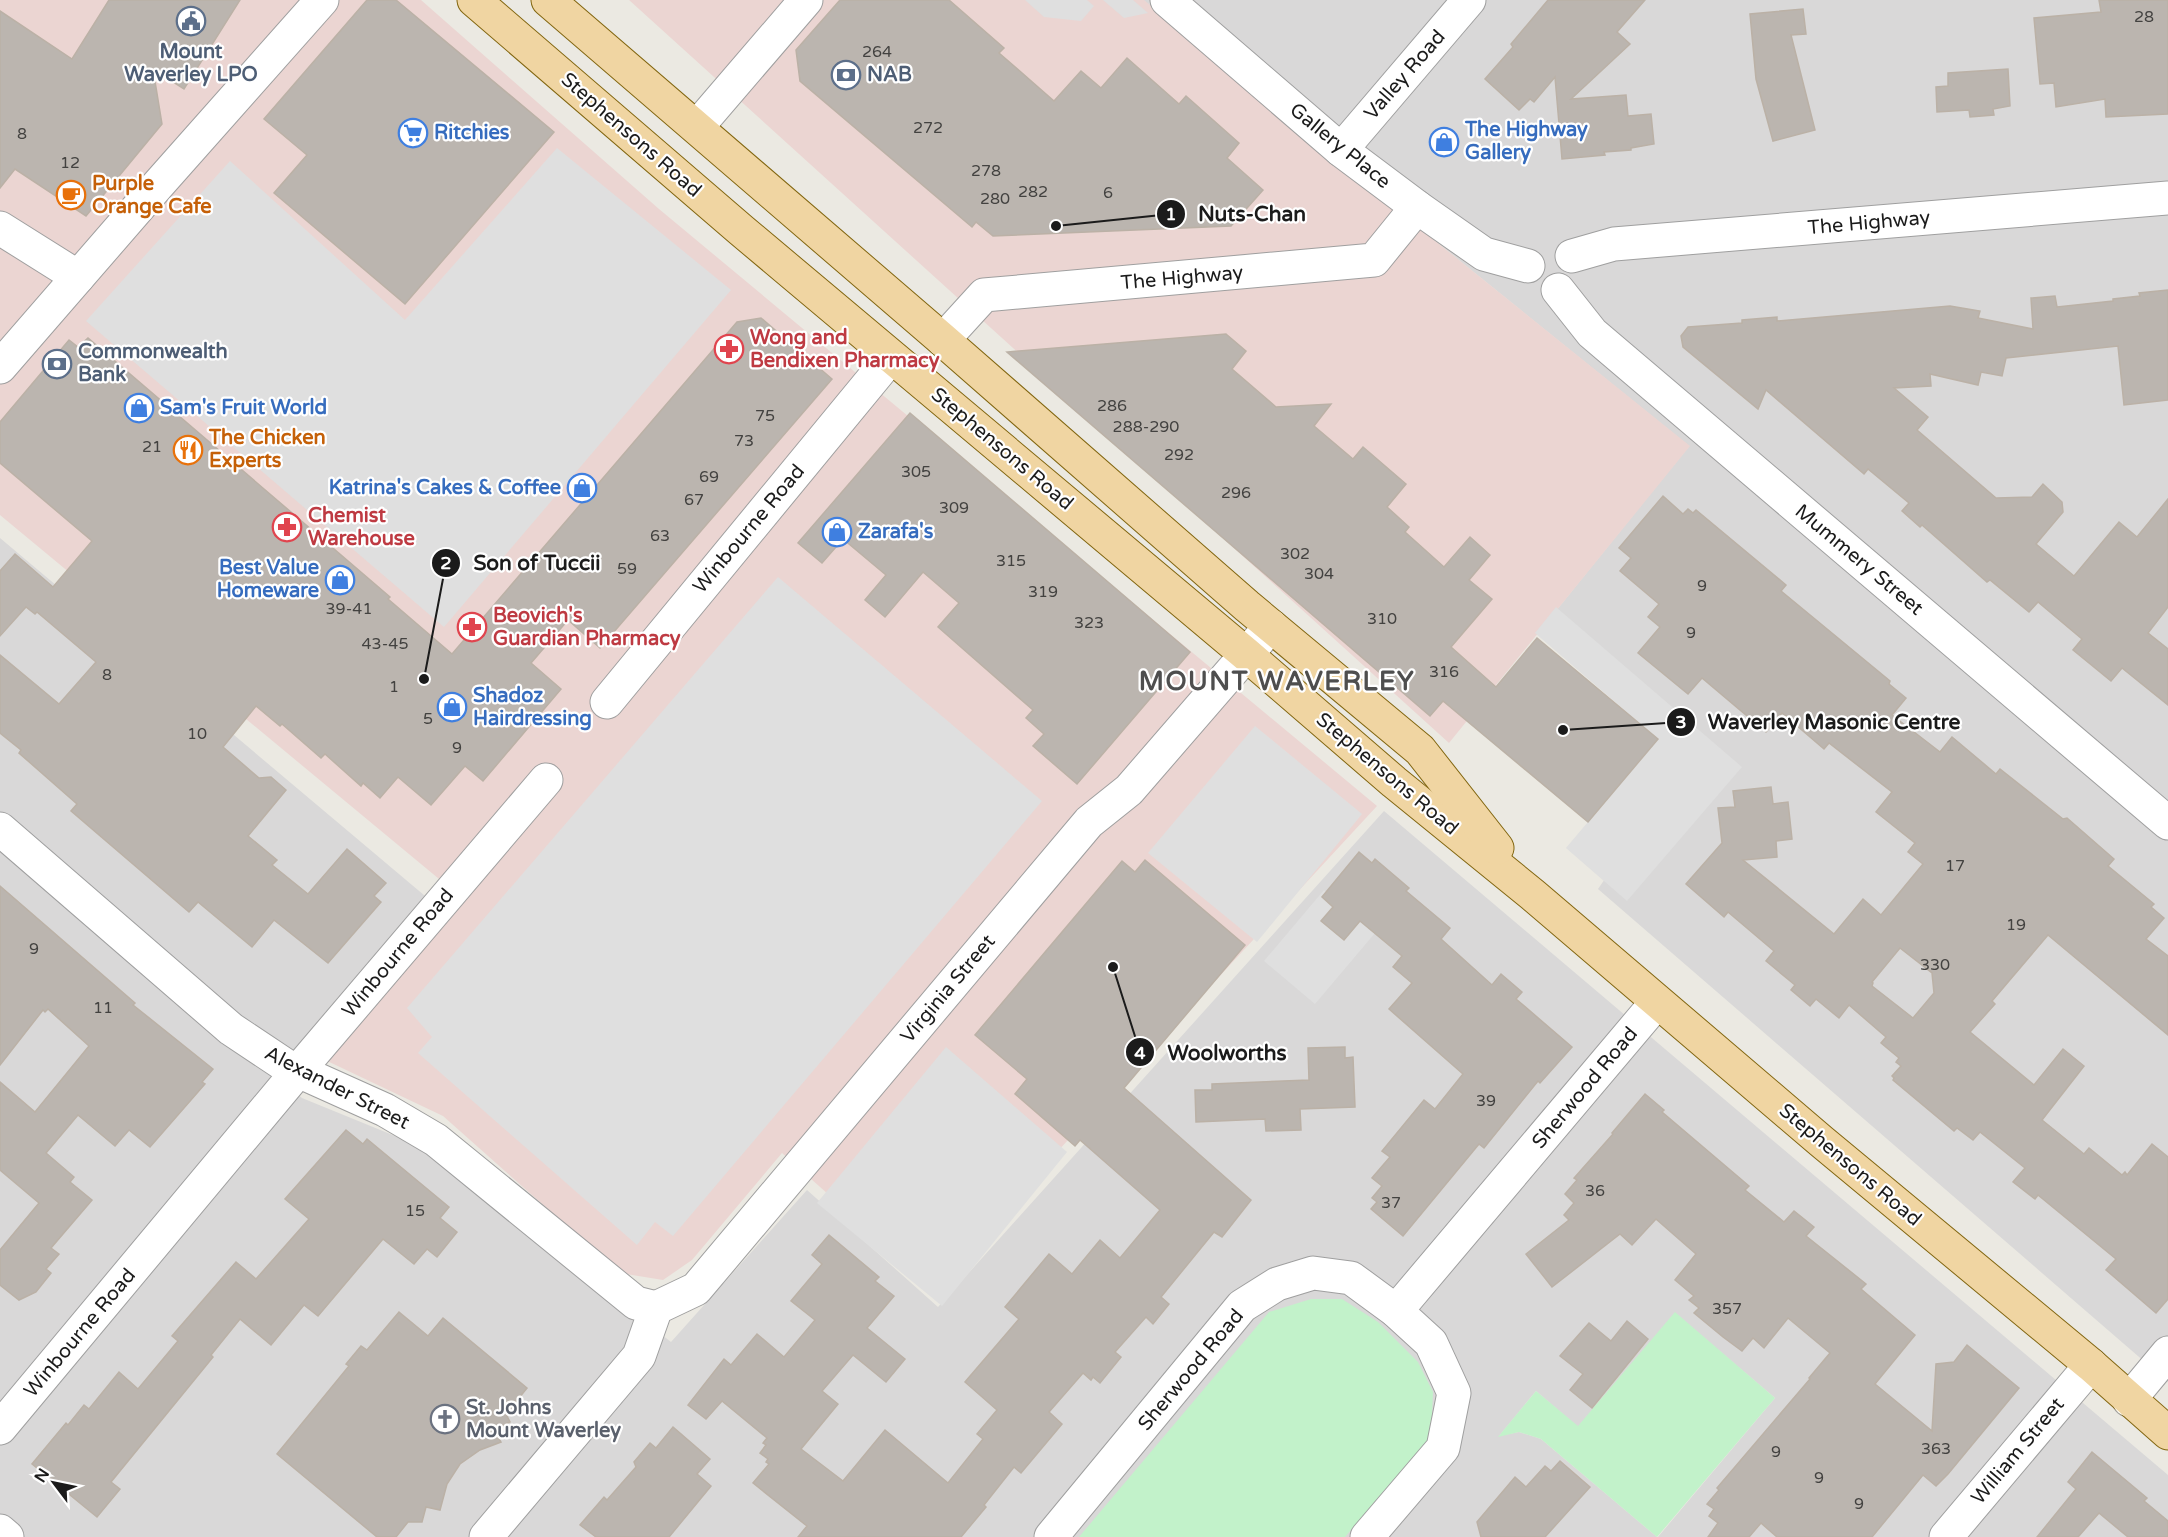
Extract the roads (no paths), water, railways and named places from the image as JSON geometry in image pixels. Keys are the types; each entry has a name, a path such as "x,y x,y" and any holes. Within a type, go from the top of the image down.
{"main road":[{"name":"Stephensons Road","path":"474,0 891,357 1247,655 1394,782 1533,895 1657,1002 2091,1365 2168,1433"},
{"name":"Stephensons Road","path":"548,0 1271,626 1420,750 1533,895"},
{"path":"674,171 697,128"},
{"path":"1394,782 1420,750"}],"street":[{"path":"0,367 322,0"},
{"path":"697,128 806,0"},
{"name":"Gallery Place","path":"1167,0 1341,150 1417,207 1484,254 1528,266"},
{"name":"Valley Road","path":"1341,150 1469,0"},
{"name":"The Highway","path":"1572,256 1614,244 2168,198"},
{"name":"The Highway","path":"942,340 984,295 1374,260 1417,207"},
{"path":"0,228 83,272"},
{"path":"1546,245 1561,246 1572,256 1575,265 1574,274 1566,286 1558,290 1539,287 1532,280 1528,266 1534,253 1546,245"},
{"name":"Mummery Street","path":"1558,290 1592,333 2168,823"},
{"name":"Winbourne Road","path":"607,702 891,357"},
{"name":"Virginia Street","path":"646,1305 696,1289 1089,822 1129,790 1271,626"},
{"name":"Winbourne Road","path":"0,1428 252,1128 292,1071 546,780"},
{"name":"Alexander Street","path":"0,829 231,1029 292,1071 385,1110 436,1140 646,1305"},
{"name":"Sherwood Road","path":"1396,1311 1657,1002"},
{"name":"Sherwood Road","path":"1051,1537 1242,1306 1277,1284 1313,1273 1351,1278 1396,1311 1431,1343 1454,1393 1443,1448 1367,1537"},
{"path":"486,1537 639,1356 646,1305"},
{"path":"2129,1400 2168,1353"},
{"name":"William Street","path":"1946,1537 2091,1365"},
{"path":"0,1531 8,1537"}],"place":[{"name":"Mount Waverley LPO","path":"191,21"},
{"name":"NAB","path":"846,75"},
{"name":"Ritchies","path":"413,133"},
{"name":"The Highway Gallery","path":"1444,142"},
{"name":"Purple Orange Cafe","path":"71,195"},
{"name":"Nuts-Chan","path":"1056,226"},
{"name":"Wong and Bendixen Pharmacy","path":"729,349"},
{"name":"Commonwealth Bank","path":"57,364"},
{"name":"Sam's Fruit World","path":"139,408"},
{"name":"The Chicken Experts","path":"188,450"},
{"name":"Katrina's Cakes & Coffee","path":"582,488"},
{"name":"Chemist Warehouse","path":"287,527"},
{"name":"Zarafa's","path":"837,532"},
{"name":"Best Value Homeware","path":"340,580"},
{"name":"Beovich's Guardian Pharmacy","path":"472,627"},
{"name":"Son of Tuccii","path":"424,679"},
{"name":"Shadoz Hairdressing","path":"452,707"},
{"name":"Waverley Masonic Centre","path":"1563,730"},
{"name":"Woolworths","path":"1113,967"},
{"name":"St. Johns Mount Waverley","path":"445,1419"}],"district":[{"name":"MOUNT WAVERLEY","path":"1277,681"}]}
